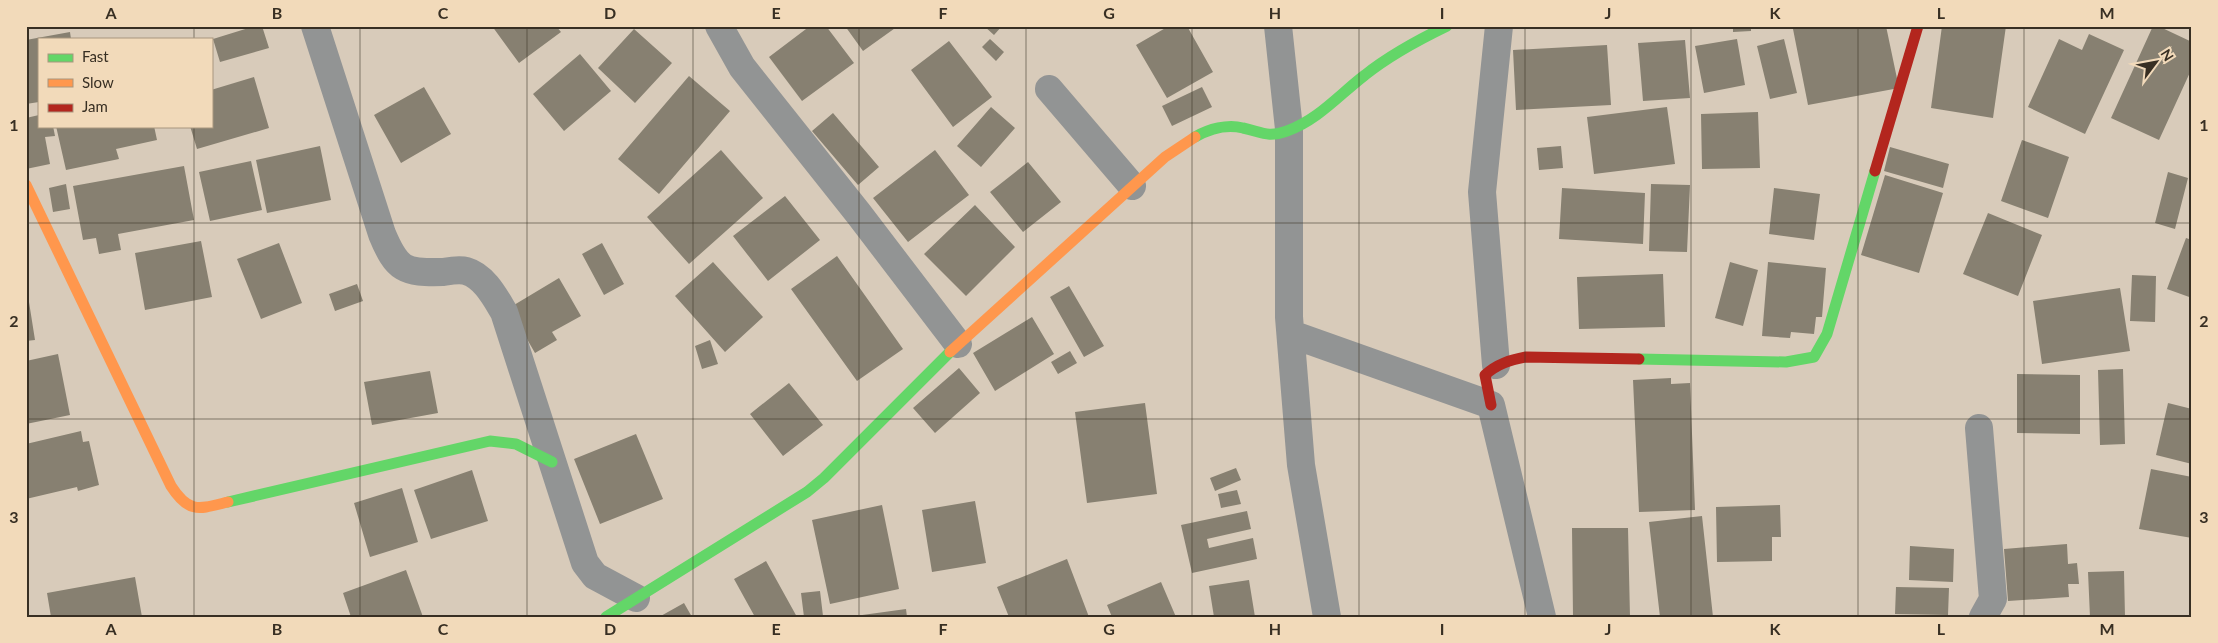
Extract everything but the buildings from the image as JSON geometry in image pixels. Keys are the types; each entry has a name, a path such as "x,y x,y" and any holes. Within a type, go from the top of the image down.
{"street":[{"path":"315,26 382,234 391,256 404,269 431,272 465,271 481,280 494,294 504,312 585,563 595,576 636,598"},
{"path":"719,26 742,68 858,213 958,344"},
{"path":"1278,26 1289,129 1291,334 1302,465 1327,617"},
{"path":"606,617 807,492 824,478 958,344 1132,186 1185,141 1208,130 1226,126 1242,127 1261,134 1272,135 1303,124 1374,68 1413,42 1447,26"},
{"path":"1496,365 1482,192 1499,26"},
{"path":"1542,617 1485,376 1496,365 1510,359 1526,357 1786,362 1814,357 1827,334 1918,26"},
{"path":"1049,89 1132,186"},
{"path":"26,185 171,486 180,500 191,508 208,507 490,441 508,440 522,444 552,462"},
{"path":"1291,334 1491,405"},
{"path":"1979,428 1993,599 1983,617"}],"traffic: fast":[{"path":"1195,137 1224,127 1237,127 1265,134 1287,131 1319,113 1384,61 1415,42 1447,26"},
{"path":"1639,359 1786,362 1814,357 1827,334 1875,171"},
{"path":"606,617 807,492 824,478 950,352"},
{"path":"228,502 490,441 516,444 552,462"}],"traffic: slow":[{"path":"950,352 1165,157 1195,137"},
{"path":"26,185 171,486 183,501 195,507 228,502"}],"traffic: jam":[{"path":"1875,171 1918,26"},
{"path":"1491,405 1485,375 1499,365 1509,361 1526,357 1639,359"}]}
